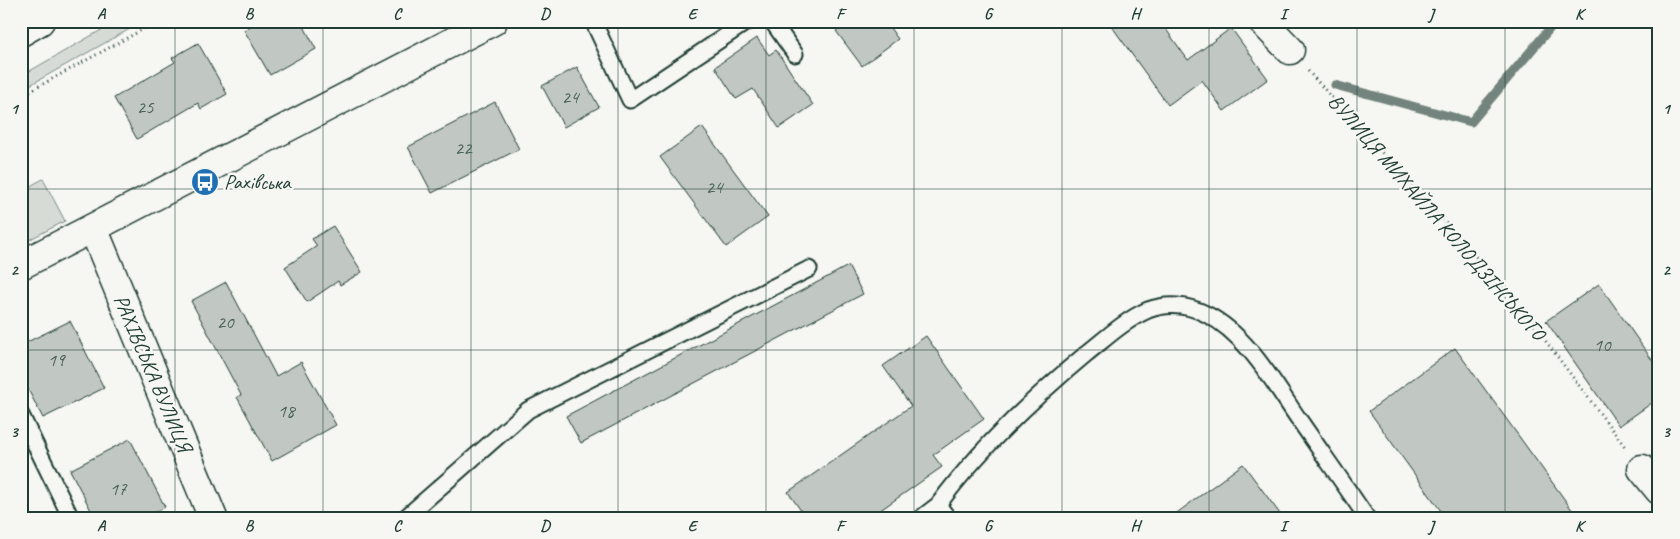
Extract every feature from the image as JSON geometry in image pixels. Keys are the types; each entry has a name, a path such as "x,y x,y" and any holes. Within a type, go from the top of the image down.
{"main road":[{"path":"21,32 40,21"},
{"path":"21,265 493,21"},
{"path":"1262,21 1290,50"},
{"name":"РАХІВСЬКА ВУЛИЦЯ","path":"92,228 213,518"},
{"path":"1642,469 1659,490"}],"lane":[{"path":"594,21 630,100 748,21"},
{"path":"772,21 795,54"},
{"path":"404,518 528,410 809,269"},
{"path":"921,518 938,505 978,455 1071,367 1126,322 1148,310 1169,305 1188,307 1207,314 1242,342 1275,384 1367,518"},
{"path":"21,415 71,518"},
{"path":"938,505 948,518"}],"path":[{"path":"21,96 158,21"},
{"name":"ВУЛИЦЯ МИХАЙЛА КОЛОДЗІНСЬКОГО","path":"1290,50 1514,299 1642,469"}],"shaded area":[{"path":"117,21 144,21 21,90 21,76"},
{"path":"43,179 65,221 21,244 21,191"}],"building":[{"path":"259,21 301,21 316,49 270,75 244,30"},
{"path":"850,21 885,21 898,39 862,66 836,31"},
{"path":"1108,21 1160,21 1188,60 1231,28 1268,79 1224,111 1202,80 1168,105"},
{"path":"757,38 769,55 776,50 813,105 779,128 753,89 736,99 715,67"},
{"path":"198,43 227,94 201,109 198,103 137,139 114,98 175,62 172,58"},
{"path":"577,67 599,107 564,127 542,86"},
{"path":"495,102 519,149 432,193 408,147"},
{"path":"702,127 768,217 726,247 660,157"},
{"path":"333,226 362,272 340,285 338,281 307,302 285,267 317,246 312,239"},
{"path":"848,266 863,294 581,443 566,416"},
{"path":"226,282 276,376 301,362 336,425 272,461 237,397 241,395 191,301"},
{"path":"1599,284 1659,370 1659,398 1619,426 1546,321"},
{"path":"70,321 104,388 43,418 21,376 21,345"},
{"path":"926,336 984,419 933,455 942,467 869,518 806,518 788,492 911,406 883,366"},
{"path":"1455,348 1578,518 1446,518 1369,411"},
{"path":"130,439 165,507 145,518 95,518 70,470"},
{"path":"1243,464 1283,518 1170,518"}],"waterway":[{"path":"1335,85 1471,122 1556,21"}],"place":[{"name":"Рахівська","path":"205,182"}]}
